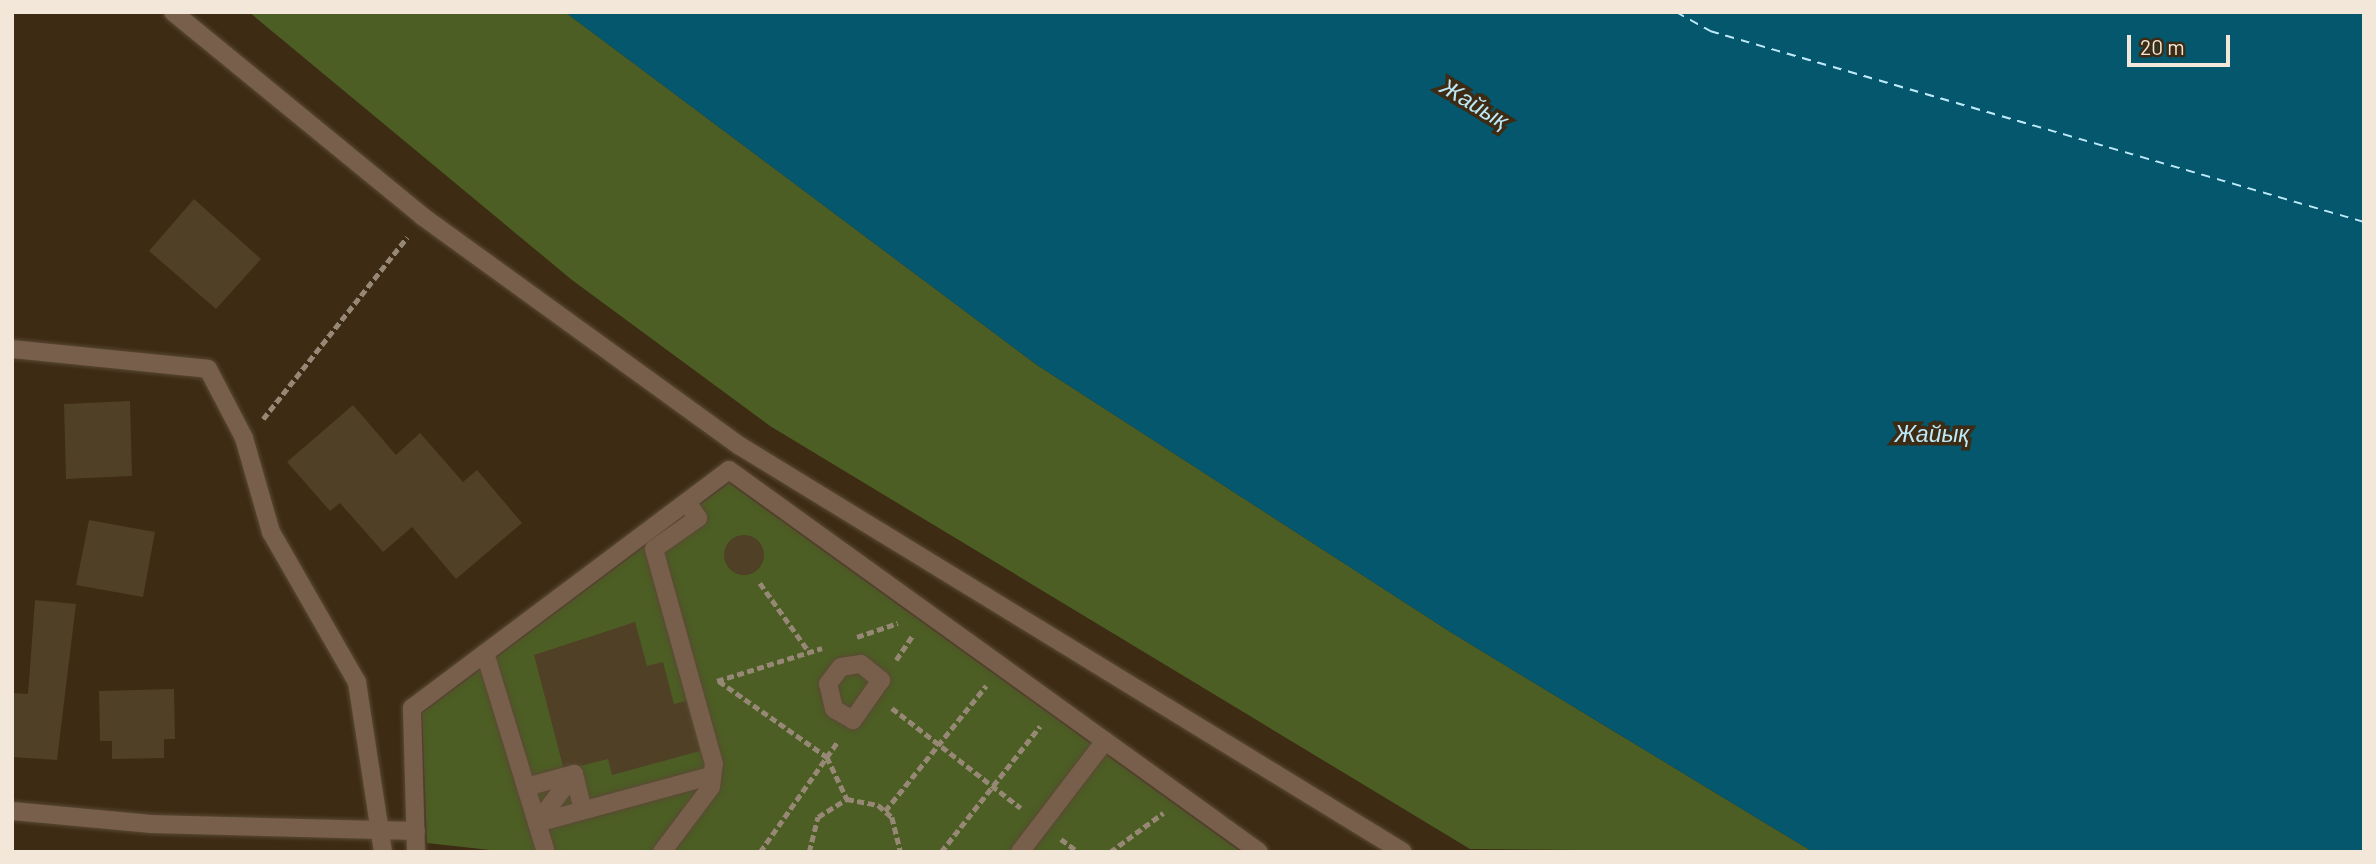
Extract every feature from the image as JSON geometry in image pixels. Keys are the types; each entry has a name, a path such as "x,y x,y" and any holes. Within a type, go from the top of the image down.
{"street":[{"path":"173,12 422,216 740,446 1403,852"},
{"path":"12,349 208,369 244,438 271,531 357,682 384,828 383,852"},
{"path":"416,852 412,708 729,470 1259,852"},
{"path":"662,852 711,787 710,776 714,764 654,549 698,518 687,502"},
{"path":"485,653 546,852"},
{"path":"851,664 869,666 881,680 853,720 834,709 828,695 837,670 851,664"},
{"path":"1020,852 1105,741"},
{"path":"526,788 574,774"},
{"path":"574,774 583,810"},
{"path":"537,823 574,774"},
{"path":"537,823 710,776"},
{"path":"12,811 151,824 384,828 416,831"}],"path":[{"path":"244,438 282,399 422,216"},
{"path":"761,583 799,646 837,670"},
{"path":"885,811 1002,667"},
{"path":"718,681 827,757 847,799 885,811 900,835 901,852"},
{"path":"872,693 1078,852"},
{"path":"941,852 1056,706"},
{"path":"760,852 853,720"},
{"path":"1110,852 1184,797"},
{"path":"809,852 818,817 847,799"}],"green space":[{"path":"249,12 565,12 1037,365 1452,633 1813,852 1470,849 770,426 572,280"},
{"path":"729,483 1241,852 508,852 427,843 422,713"}],"water":[{"name":"Жайық","path":"565,12 2364,12 2364,852 1813,852 1452,633 1037,365"}],"building":[{"path":"194,199 261,259 216,309 149,251"},
{"path":"130,401 132,476 66,479 64,404"},
{"path":"353,405 396,455 420,433 463,482 477,470 522,523 456,579 412,527 383,552 340,503 330,511 287,462"},
{"path":"89,520 155,532 143,597 76,585"},
{"path":"744,535 758,541 764,555 758,569 744,575 730,569 724,555 730,541"},
{"path":"35,600 76,604 57,760 12,757 12,693 28,694"},
{"path":"635,622 647,666 663,662 674,704 686,701 700,751 612,775 608,759 564,770 534,655"},
{"path":"174,689 175,739 164,739 164,758 112,759 112,741 100,741 99,691"}],"ferry route":[{"path":"1676,12 1710,31 2364,222"}]}
